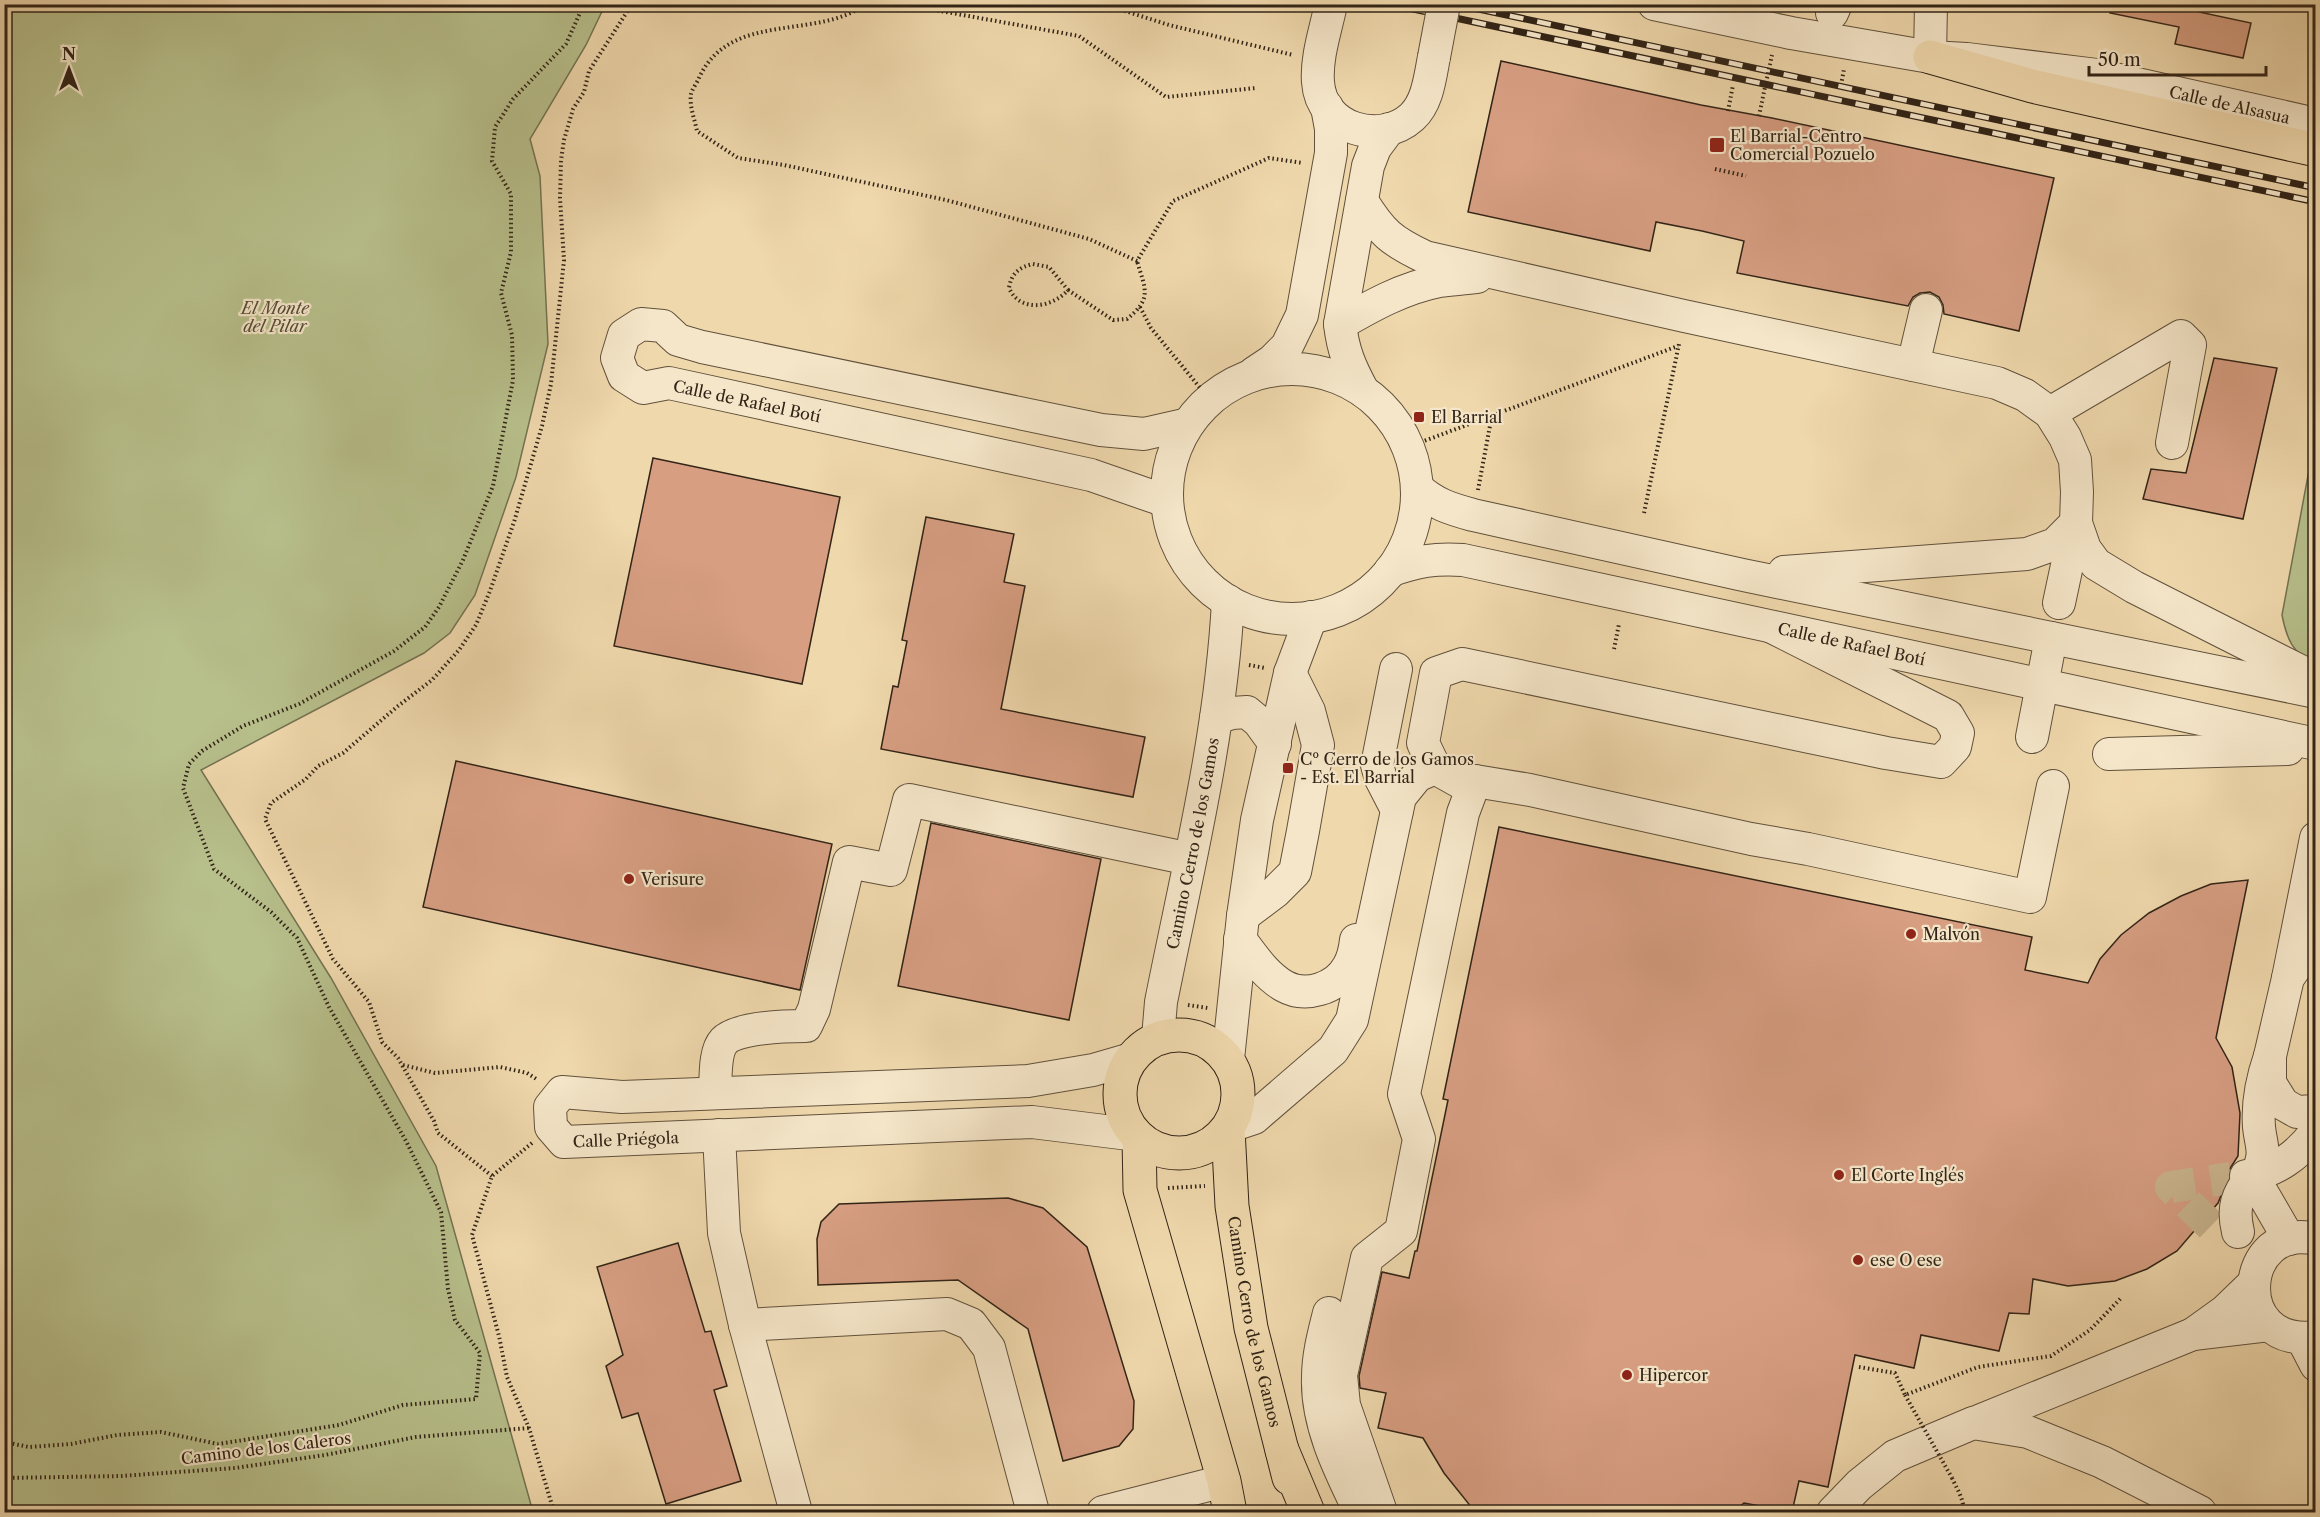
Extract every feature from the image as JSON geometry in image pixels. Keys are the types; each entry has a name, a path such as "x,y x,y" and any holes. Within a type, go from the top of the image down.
{"main road":[{"path":"1930,57 2031,86 2316,150"},
{"path":"1178,1034 1197,1037 1215,1046 1228,1059 1236,1075 1239,1091 1238,1109 1229,1127 1214,1143 1195,1152 1175,1154 1155,1149 1138,1137 1126,1120 1120,1105 1120,1089 1131,1059 1143,1046 1158,1038 1178,1034"},
{"name":"Camino Cerro de los Gamos","path":"1229,1127 1232,1206 1251,1328 1297,1512"},
{"path":"1138,1137 1140,1190 1224,1480 1230,1512"},
{"path":"1282,1450 1308,1512"}],"street":[{"path":"1248,376 1282,369 1317,371 1350,383 1379,404 1395,423 1408,447 1417,488 1415,518 1406,546 1390,571 1368,593 1341,609 1311,618 1268,617 1228,601 1196,575 1175,541 1167,501 1171,461 1188,424 1210,400 1248,376 1272,361 1287,346 1302,315 1331,153 1331,129 1327,107 1318,83 1331,4"},
{"path":"1327,107 1332,115 1347,126 1364,132 1399,126 1413,116 1424,101 1444,4"},
{"name":"Calle de Alsasua","path":"1654,4 1791,33 1930,57 1989,61 2097,75 2316,124"},
{"path":"1930,57 1931,4"},
{"path":"1363,391 1350,368 1343,348 1340,324 1368,166 1375,148 1389,129"},
{"path":"1362,201 1379,228 1398,244 1425,257 1997,383 2025,394 2050,413 2065,437 2075,460 2076,523 2060,603"},
{"path":"1340,324 1384,299 1438,281 1503,275"},
{"path":"1913,365 1926,310"},
{"name":"Calle de Rafael Botí","path":"1167,501 1091,475 669,383 643,388 624,376 617,358 624,335 641,324 663,326 678,340 702,347 1101,430 1144,434 1188,424"},
{"path":"2050,413 2181,336 2190,345 2172,443"},
{"path":"1417,488 1430,500 1443,507 1473,515 1729,572 2316,692"},
{"path":"1522,572 1516,562 1516,550 1521,542 1530,539 1689,573 1699,573 2027,554 2055,544 2076,523"},
{"path":"2076,523 2085,549 2097,564 2134,587 2316,679"},
{"name":"Calle de Rafael Botí","path":"1390,571 1421,560 1442,558 1463,560 2316,744"},
{"name":"Camino Cerro de los Gamos","path":"1158,1038 1161,1002 1216,718 1225,660 1228,601"},
{"path":"1228,1059 1241,927 1257,820 1290,673 1311,618"},
{"path":"1772,627 1948,716 1958,732 1955,747 1941,762 1886,753 1462,664 1436,673 1423,743 1435,768 1460,782 1475,781 1530,790 2030,897 2054,786"},
{"path":"2032,737 2051,638"},
{"path":"1396,669 1377,765 1381,779 1397,810"},
{"path":"1241,927 1295,872 1306,819 1318,746 1308,711 1290,673"},
{"name":"Camino Cerro de los Gamos","path":"1216,718 1232,713 1247,712 1259,722 1275,744"},
{"path":"2109,754 2316,749"},
{"path":"1229,1127 1254,1118 1333,1050 1352,1020 1400,798 1416,776 1435,768"},
{"path":"1381,1512 1344,1405 1341,1375 1367,1258 1401,1231 1419,1139 1404,1094 1463,813 1475,781"},
{"path":"715,1092 718,1057 723,1042 736,1033 806,1026 814,1010 849,862 891,870 909,800 1190,859"},
{"path":"2300,1238 2224,1229 2234,1215 2239,1193 2247,1175 2263,1161 2264,1148 2259,1127 2260,1087 2270,1056 2288,978 2316,838"},
{"path":"1241,927 1264,971 1284,986 1303,993 1329,986 1348,968 1373,860"},
{"path":"2288,978 2300,961 2316,955"},
{"path":"2270,1056 2270,1083 2283,1104 2296,1112 2316,1111"},
{"path":"554,1112 562,1092 622,1097 1028,1081 1093,1071 1131,1059"},
{"name":"Calle Priégola","path":"554,1112 564,1142 1032,1122 1138,1137"},
{"path":"2247,1175 2281,1165 2304,1149 2316,1131"},
{"path":"719,1135 724,1233 745,1324 796,1512"},
{"path":"2247,1175 2300,1238"},
{"path":"2300,1238 2255,1272 2253,1284 2257,1306 2269,1325 2311,1347"},
{"path":"1833,1512 1859,1485 1895,1456 2193,1334 2225,1311 2253,1284"},
{"path":"1329,1313 1318,1377 1322,1419 1343,1477 1360,1512"},
{"path":"745,1324 946,1314 971,1324 989,1348 1033,1512"},
{"path":"2193,1334 2269,1325"},
{"path":"1972,1423 2028,1432 2102,1462 2200,1512"},
{"path":"1103,1512 1224,1480"}],"path":[{"path":"4,1442 29,1447 71,1444 117,1435 161,1432 218,1444 339,1425 403,1405 476,1399 480,1353 455,1320 448,1289 441,1212 422,1171 329,1007 297,938 271,912 214,869 183,788 189,764 202,751 243,726 308,699 394,651 425,627 439,607 463,560 493,486 513,380 512,335 501,293 511,252 511,194 492,161 495,127 513,99 566,44 584,4"},
{"path":"492,1176 438,1133 434,1120 402,1065 382,1042 369,1002 333,959 265,819 271,803 306,779 318,766 343,753 432,680 459,650 476,625 514,522 542,426 551,384 564,260 560,198 564,140 573,109 584,92 590,71 632,4"},
{"path":"866,4 859,10 827,20 748,35 723,47 704,68 691,95 697,131 738,158 784,165 946,200 1089,239 1137,261"},
{"path":"902,4 1079,36 1166,97 1256,88"},
{"path":"1103,4 1169,25 1295,56"},
{"path":"1759,116 1772,55"},
{"path":"1841,84 1844,67"},
{"path":"1728,111 1733,84"},
{"path":"1068,290 1051,303 1035,305 1015,300 1009,288 1015,273 1023,266 1042,264 1056,273 1068,290 1113,320 1127,319 1140,308 1146,292 1137,261 1173,201 1269,158 1311,164"},
{"path":"1715,169 1746,176"},
{"path":"1140,308 1151,328 1210,400"},
{"path":"1644,513 1681,335"},
{"path":"1408,447 1678,346"},
{"path":"1476,500 1492,415"},
{"path":"1614,649 1619,624"},
{"path":"1225,660 1290,673"},
{"path":"1161,1002 1232,1010"},
{"path":"402,1065 435,1073 500,1067 526,1073 542,1083 554,1112 492,1176 472,1235 500,1336 507,1377 529,1428 554,1512"},
{"path":"1140,1190 1232,1185"},
{"path":"1905,1395 1978,1367 2051,1356 2090,1330 2122,1297"},
{"path":"1859,1367 1895,1373 1952,1478 1960,1495 1963,1512"},
{"name":"Camino de los Caleros","path":"4,1478 121,1476 235,1468 325,1455 416,1437 529,1428"}],"green space":[{"name":"El Monte del Pilar","path":"5,4 605,5 586,45 530,139 540,176 548,344 516,477 475,595 450,633 424,653 201,770 331,978 436,1166 533,1512 5,1512"},
{"path":"2315,438 2315,661 2307,659 2296,650 2288,638 2282,615"}],"building":[{"path":"2111,4 2201,4 2199,12 2251,23 2243,58 2175,44 2179,27 2110,13"},
{"path":"1501,61 2054,178 2019,331 1944,314 1939,297 1930,292 1920,293 1913,297 1908,306 1737,273 1744,241 1702,231 1656,222 1650,251 1468,212"},
{"path":"2214,358 2277,368 2243,519 2143,499 2151,469 2186,473"},
{"path":"653,458 840,497 802,684 614,646"},
{"path":"926,517 1014,534 1004,582 1025,586 1001,709 1145,737 1133,797 881,749 893,686 898,687 907,641 902,640"},
{"path":"456,761 832,844 800,990 423,907"},
{"path":"931,823 1101,859 1069,1020 898,986"},
{"name":"El Corte Inglés","path":"1499,827 2032,937 2025,970 2088,983 2100,959 2121,935 2149,913 2181,896 2211,884 2248,880 2216,1038 2232,1067 2240,1113 2238,1156 2229,1170 2218,1203 2177,1251 2147,1269 2115,1281 2068,1286 2033,1279 2029,1314 2009,1313 1999,1351 1921,1335 1914,1368 1855,1355 1828,1487 1799,1481 1792,1512 1744,1503 1733,1512 1479,1512 1472,1508 1444,1473 1423,1438 1378,1428 1386,1393 1360,1388 1359,1376 1382,1272 1409,1278 1415,1251 1417,1251 1448,1100 1443,1099"},
{"path":"1008,1198 1043,1208 1087,1247 1134,1401 1133,1429 1119,1446 1063,1461 1028,1329 958,1280 818,1285 817,1239 821,1222 839,1204"},
{"path":"678,1243 705,1332 711,1331 727,1386 714,1390 741,1481 666,1504 638,1413 622,1418 606,1366 623,1355 597,1267"}],"tunnel":[{"path":"2211,1226 2171,1187 2231,1178"}],"railway":[{"path":"1390,4 2316,202"},
{"path":"1455,4 2316,188"}],"place":[{"name":"El Barrial-Centro Comercial Pozuelo","path":"1717,145"},
{"name":"El Barrial","path":"1419,417"},
{"name":"Cº Cerro de los Gamos - Est. El Barrial","path":"1288,768"},
{"name":"Verisure","path":"629,879"},
{"name":"Malvón","path":"1911,934"},
{"name":"El Corte Inglés","path":"1839,1175"},
{"name":"ese O ese","path":"1858,1260"},
{"name":"Hipercor","path":"1627,1375"}]}
